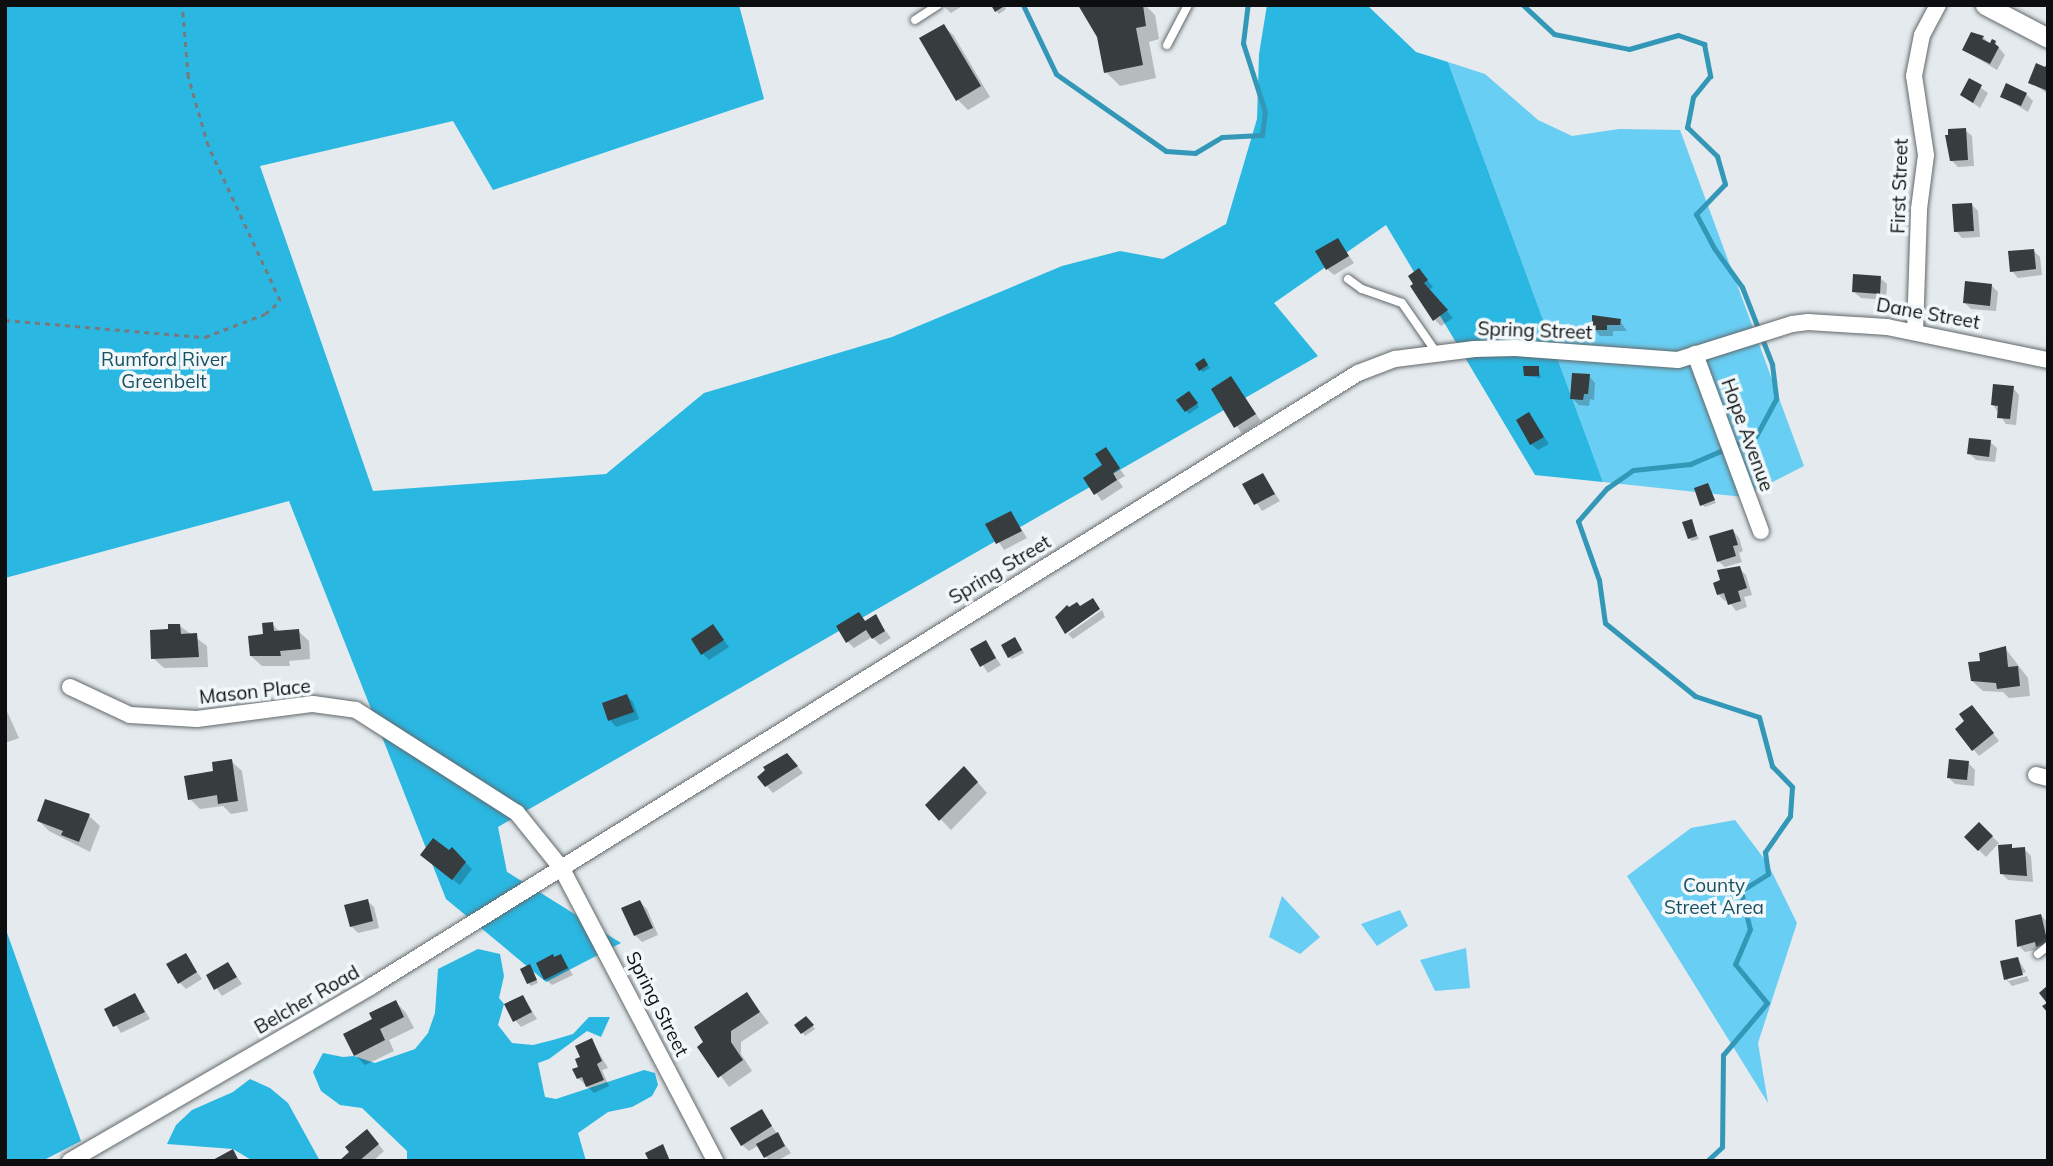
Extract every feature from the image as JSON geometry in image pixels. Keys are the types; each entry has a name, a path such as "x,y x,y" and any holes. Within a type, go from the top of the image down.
{"street":[{"name":"First Street","path":"1914,332 1919,209 1926,155 1914,76 1922,35 1938,5"},
{"path":"1985,5 2048,38"},
{"name":"Dane Street","path":"1799,323 1838,321 1914,332 2048,360"},
{"name":"Spring Street","path":"715,1161 562,869 1318,396 1378,365 1436,352 1515,348 1645,360 1678,360 1799,323"},
{"name":"Hope Avenue","path":"1695,354 1761,531"},
{"name":"Mason Place","path":"70,687 130,715 197,719 313,705 356,710 517,813 562,869"},
{"name":"Belcher Road","path":"70,1161 370,988 562,869"}],"lane":[{"path":"915,20 938,5"},
{"path":"1167,45 1188,5"},
{"path":"1348,279 1362,289 1402,303 1436,352"},
{"path":"2038,954 2048,946"}],"path":[{"path":"5,320 205,337 265,314 280,301 208,146 188,76 182,5"}],"green space":[{"name":"Rumford River Greenbelt","path":"5,5 739,5 764,99 493,190 453,121 260,166 373,491 606,474 704,393 892,337 1062,266 1120,251 1163,259 1226,224 1257,119 1259,54 1267,5 1367,5 1416,52 1448,62 1603,482 1535,475 1386,225 1274,303 1318,356 498,827 507,872 621,943 546,982 446,899 289,501 5,578"},
{"path":"1448,62 1485,74 1538,120 1572,136 1619,129 1680,130 1804,466 1743,497 1603,482"},
{"name":"County Street Area","path":"1735,820 1768,864 1797,923 1758,1043 1768,1103 1627,876 1691,828"},
{"path":"1282,896 1320,937 1300,954 1269,937"},
{"path":"1400,910 1408,926 1377,946 1361,924"},
{"path":"5,927 81,1141 42,1161 5,1161"},
{"path":"1466,948 1470,988 1435,991 1420,960"},
{"path":"478,949 500,954 504,976 499,998 504,1004 498,1025 512,1043 533,1045 553,1040 573,1034 589,1017 610,1017 601,1037 587,1031 549,1059 538,1063 545,1097 556,1099 644,1070 655,1073 658,1085 652,1096 632,1107 608,1112 578,1133 586,1161 407,1161 407,1151 362,1108 340,1105 321,1091 313,1072 323,1053 354,1056 375,1063 415,1049 428,1033 435,1013 438,969"},
{"path":"250,1079 270,1088 288,1103 320,1161 253,1161 233,1149 167,1144 176,1125 192,1110 233,1092"}],"building":[{"path":"991,5 1006,5 995,12"},
{"path":"1078,5 1143,5 1146,26 1136,28 1143,65 1104,73 1097,37"},
{"path":"944,24 981,86 956,101 919,38"},
{"path":"1971,32 1984,36 1982,39 1990,43 1992,39 1996,41 1995,44 1999,47 1990,64 1962,50"},
{"path":"2048,62 2048,91 2028,83 2036,63 2045,67"},
{"path":"1969,78 1982,85 1973,103 1960,95"},
{"path":"2006,83 2027,93 2021,106 2000,97"},
{"path":"1966,128 1968,160 1950,161 1945,135 1948,135 1948,129"},
{"path":"1972,203 1974,231 1954,232 1952,204"},
{"path":"1338,238 1349,256 1326,270 1315,251"},
{"path":"2034,249 2036,269 2010,272 2008,251"},
{"path":"1419,268 1428,280 1424,283 1448,310 1433,321 1410,286 1413,284 1408,276"},
{"path":"1853,274 1881,276 1880,294 1852,292"},
{"path":"1965,281 1992,284 1990,306 1963,303"},
{"path":"1592,315 1621,319 1620,325 1607,325 1607,330 1592,330"},
{"path":"1204,358 1208,365 1199,371 1195,364"},
{"path":"1523,366 1539,366 1539,376 1524,376"},
{"path":"1572,373 1590,374 1588,394 1584,394 1583,400 1570,399"},
{"path":"1231,376 1256,414 1234,428 1211,389"},
{"path":"1993,384 2014,386 2010,419 1997,418 1998,406 1991,405"},
{"path":"1189,391 1198,403 1185,412 1176,400"},
{"path":"1529,412 1544,437 1530,445 1516,420"},
{"path":"1969,438 1991,440 1989,457 1967,454"},
{"path":"1106,447 1120,468 1113,473 1117,480 1094,495 1083,478 1102,465 1095,454"},
{"path":"1263,473 1275,494 1254,505 1242,484"},
{"path":"1708,483 1715,500 1700,506 1694,488"},
{"path":"1011,511 1022,531 996,544 985,524"},
{"path":"1692,519 1697,536 1688,539 1682,522"},
{"path":"1733,529 1738,545 1733,546 1736,556 1717,562 1709,536"},
{"path":"1740,566 1747,588 1738,591 1741,601 1728,605 1724,593 1717,595 1713,583 1720,580 1717,570"},
{"path":"1093,598 1100,609 1065,634 1055,617 1067,605 1069,607 1077,602 1080,606"},
{"path":"859,612 865,621 876,614 885,631 872,639 866,630 846,643 836,626"},
{"path":"273,622 274,631 299,629 301,649 280,651 281,656 250,656 248,636 263,634 262,623"},
{"path":"168,624 180,624 181,634 197,633 199,657 151,659 150,630 168,629"},
{"path":"713,624 724,640 701,655 691,639"},
{"path":"1015,637 1022,650 1008,658 1001,645"},
{"path":"986,640 996,658 980,667 970,649"},
{"path":"2006,646 2008,667 2018,666 2020,686 1997,689 1996,683 1971,681 1968,662 1980,661 1979,653"},
{"path":"627,694 634,712 608,721 602,703"},
{"path":"1972,705 1994,733 1972,751 1955,729 1964,721 1959,714"},
{"path":"787,753 798,766 765,787 757,777 765,770 763,767"},
{"path":"232,759 238,801 218,804 217,795 188,800 184,776 213,771 212,762"},
{"path":"1949,759 1969,761 1967,780 1947,778"},
{"path":"964,766 978,782 939,821 925,805"},
{"path":"45,799 90,814 79,842 61,835 63,831 37,821"},
{"path":"1979,822 1993,836 1978,851 1964,837"},
{"path":"433,838 449,850 452,847 466,862 452,880 420,855"},
{"path":"2012,844 2012,848 2025,847 2027,876 2000,874 1998,845"},
{"path":"368,899 373,921 350,927 344,905"},
{"path":"640,900 653,928 634,936 621,908"},
{"path":"2041,914 2048,944 2036,947 2035,942 2017,947 2015,920"},
{"path":"186,953 197,972 178,984 166,964"},
{"path":"553,954 554,957 561,954 568,968 544,980 536,963"},
{"path":"2018,957 2023,975 2004,980 2000,961"},
{"path":"228,962 237,977 214,990 206,975"},
{"path":"530,964 537,980 527,984 520,969"},
{"path":"2048,985 2048,1013 2042,1006 2047,1003 2039,993"},
{"path":"747,992 760,1012 731,1031 731,1042 743,1060 718,1078 697,1047 703,1042 694,1027"},
{"path":"135,993 145,1012 113,1027 104,1009"},
{"path":"523,995 532,1012 513,1022 504,1004"},
{"path":"396,1000 404,1017 380,1029 385,1040 354,1056 343,1034 372,1019 369,1013"},
{"path":"806,1016 814,1025 801,1034 794,1025"},
{"path":"592,1038 602,1061 597,1064 604,1080 586,1087 582,1077 577,1079 572,1069 578,1067 575,1059 580,1057 575,1046"},
{"path":"762,1109 772,1126 741,1146 730,1128"},
{"path":"367,1129 379,1144 359,1161 339,1161 349,1152 345,1147"},
{"path":"778,1132 785,1146 764,1158 756,1144"},
{"path":"663,1144 670,1161 649,1161 645,1153"},
{"path":"233,1149 239,1161 211,1161"}],"waterway":[{"path":"1023,5 1056,74 1166,151 1195,153 1222,137 1262,135 1265,112 1243,43 1248,5"},
{"path":"1523,5 1554,34 1629,49 1678,35 1704,44 1710,76 1693,97 1687,127 1717,156 1725,184 1696,214 1714,248 1742,287 1772,364 1776,399 1756,436 1690,464 1633,470 1607,488 1578,521 1599,580 1605,623 1695,696 1759,717 1772,766 1792,787 1790,816 1765,852 1768,874 1741,891 1750,929 1735,964 1767,1003 1723,1055 1722,1147 1707,1161"}]}
